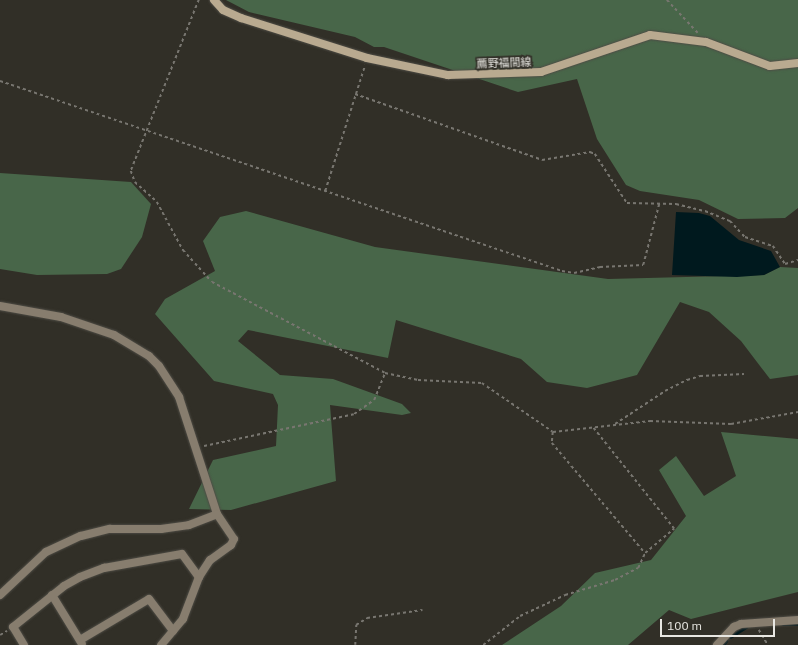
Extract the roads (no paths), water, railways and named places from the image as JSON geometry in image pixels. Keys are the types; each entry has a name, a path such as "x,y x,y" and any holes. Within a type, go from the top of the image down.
{"main road":[{"name":"薦野福間線","path":"214,0 224,10 241,18 367,58 448,75 498,75 559,68 650,35 706,42 770,66 798,63"}],"street":[{"path":"0,306 61,317 114,335 149,356 170,380 196,448 217,514 234,539 231,545 210,560 199,577 185,614 161,645"},
{"path":"0,595 46,552 81,536 110,529 182,526 217,514"},
{"path":"24,645 13,627 52,595 80,577 104,568 182,554 199,577"},
{"path":"52,595 81,643 149,600 173,631"},
{"path":"717,645 734,627 742,624 798,620"}],"water":[{"path":"676,212 699,213 710,216 739,240 771,251 780,267 764,275 737,277 672,275"}],"waterway":[{"path":"783,625 798,625"},
{"path":"730,637 746,627"},
{"path":"723,645 726,641"}]}
